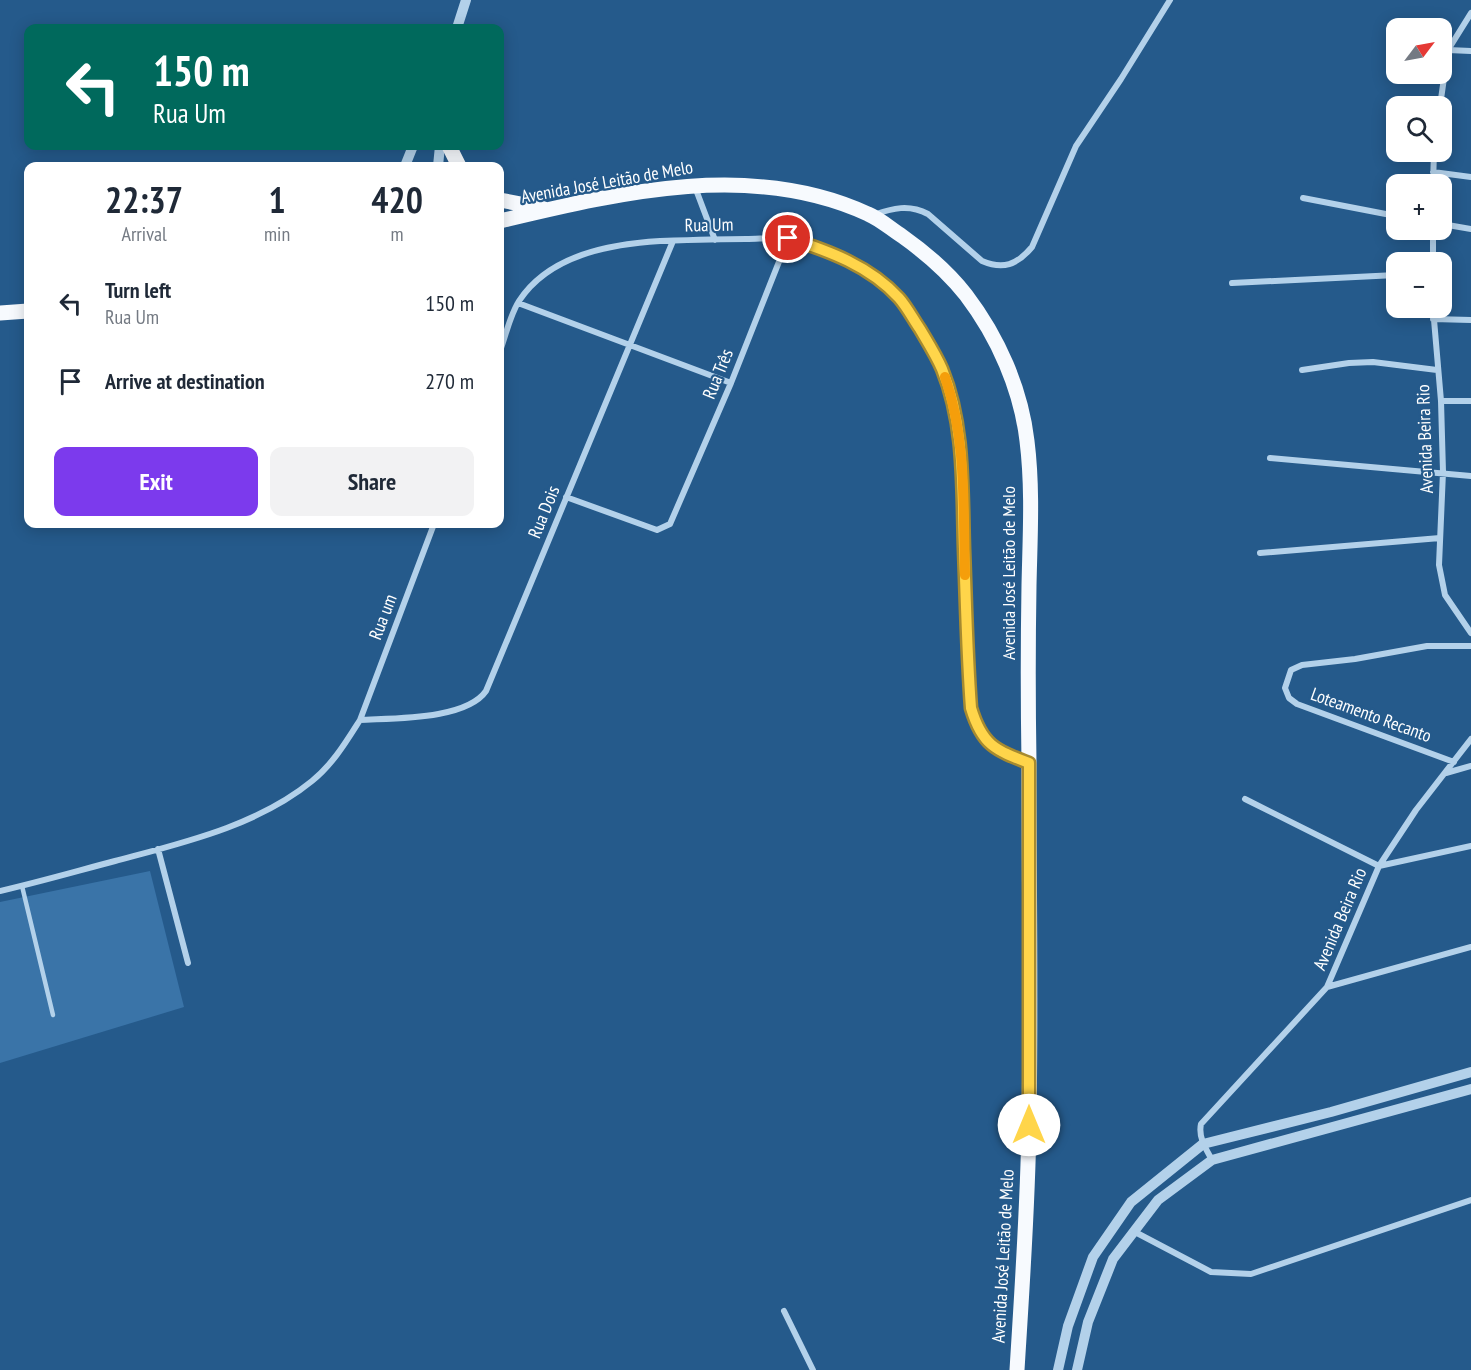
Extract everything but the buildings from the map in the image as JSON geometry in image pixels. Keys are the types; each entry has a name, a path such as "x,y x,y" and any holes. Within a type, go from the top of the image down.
{"main road":[{"name":"Avenida José Leitão de Melo","path":"504,220 548,209 694,185 758,186 794,191 840,202 872,215 923,251 947,272 982,317 1014,383 1028,442 1030,508 1030,1060 1017,1370"},
{"path":"504,201 548,209"},
{"path":"0,313 24,311"}],"street":[{"path":"458,24 466,0"},
{"path":"872,215 893,208 918,209 928,214 982,261 993,266 1009,264 1024,257 1032,247 1076,146 1170,0"},
{"path":"1452,44 1471,13"},
{"path":"1452,50 1471,51"},
{"path":"1434,162 1433,172 1471,177"},
{"path":"694,185 715,240"},
{"path":"1303,198 1386,214"},
{"path":"1452,226 1471,229"},
{"name":"Rua Um","path":"518,303 536,281 569,260 586,253 628,243 673,241 788,238 838,256 862,268 887,287 907,308 941,367 957,424 962,468 971,708 980,732 992,745 1000,752 1029,763"},
{"name":"Rua Três","path":"566,497 657,530 668,526 731,384 788,238"},
{"name":"Rua Dois","path":"360,720 456,711 473,704 486,691 628,344 673,241"},
{"path":"1232,283 1386,275"},
{"path":"504,340 518,303 731,384"},
{"path":"1433,319 1471,320"},
{"name":"Avenida Beira Rio","path":"1433,319 1441,401 1443,472 1439,565 1443,588 1453,609 1471,633"},
{"path":"1302,370 1373,362 1437,370"},
{"path":"1441,401 1471,402"},
{"path":"1269,458 1471,476"},
{"name":"Rua um","path":"0,891 158,849 235,824 290,798 314,780 340,752 360,720 433,528"},
{"path":"1260,553 1440,538"},
{"name":"Loteamento Recanto","path":"1454,762 1297,705 1289,698 1285,688 1291,670 1302,665 1355,659 1427,646 1471,646"},
{"name":"Avenida Beira Rio","path":"1203,1144 1199,1128 1201,1124 1327,987 1380,866 1416,810 1471,739"},
{"path":"1445,773 1471,766"},
{"path":"1245,799 1380,866 1471,846"},
{"path":"158,849 188,963"},
{"path":"1327,987 1471,947"},
{"path":"1058,1370 1068,1326 1093,1257 1131,1202 1203,1144 1331,1112 1471,1072"},
{"path":"1077,1370 1088,1322 1113,1259 1158,1200 1212,1160 1471,1089"},
{"path":"1203,1144 1212,1160"},
{"path":"1146,1188 1158,1200"},
{"path":"1135,1232 1211,1272 1251,1274 1471,1200"},
{"path":"784,1311 813,1370"}],"lane":[{"path":"22,886 53,1015"}],"shaded area":[{"path":"150,871 184,1007 0,1063 0,902"}],"slow traffic":[{"path":"945,377 957,424 962,468 965,575"}],"route":[{"path":"788,238 838,256 862,268 901,299 941,367 949,390 957,424 962,468 971,708 975,723 985,739 1000,752 1029,763 1029,1125"}]}
